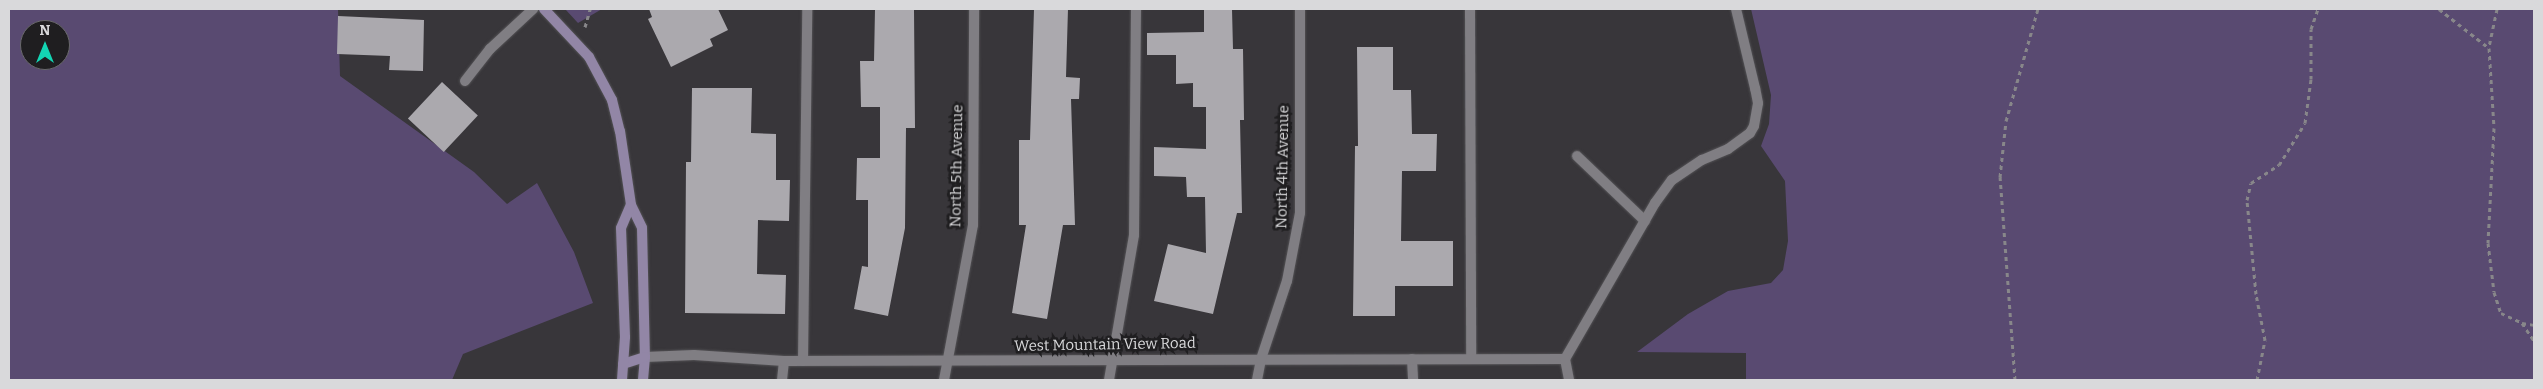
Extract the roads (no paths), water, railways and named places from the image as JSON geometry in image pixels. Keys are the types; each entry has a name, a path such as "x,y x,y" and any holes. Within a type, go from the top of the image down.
{"street":[{"path":"465,81 490,49 533,9"},
{"path":"544,9 579,43 612,100 620,131 631,205 642,228 645,357 643,380"},
{"path":"803,361 807,9"},
{"name":"North 5th Avenue","path":"944,380 973,224 974,9"},
{"path":"1109,380 1134,235 1136,9"},
{"name":"North 4th Avenue","path":"1257,380 1261,358 1287,281 1300,213 1300,9"},
{"path":"1470,9 1470,359"},
{"path":"1569,380 1565,359 1645,221 1672,180 1702,160 1728,149 1750,133 1754,126 1758,103 1736,9"},
{"path":"1577,156 1645,221"},
{"path":"622,380 621,228 631,205"},
{"name":"West Mountain View Road","path":"645,357 694,355 784,361 1261,358 1565,359"},
{"path":"623,364 645,357"},
{"path":"1412,359 1413,380"},
{"path":"782,380 784,361"}]}
